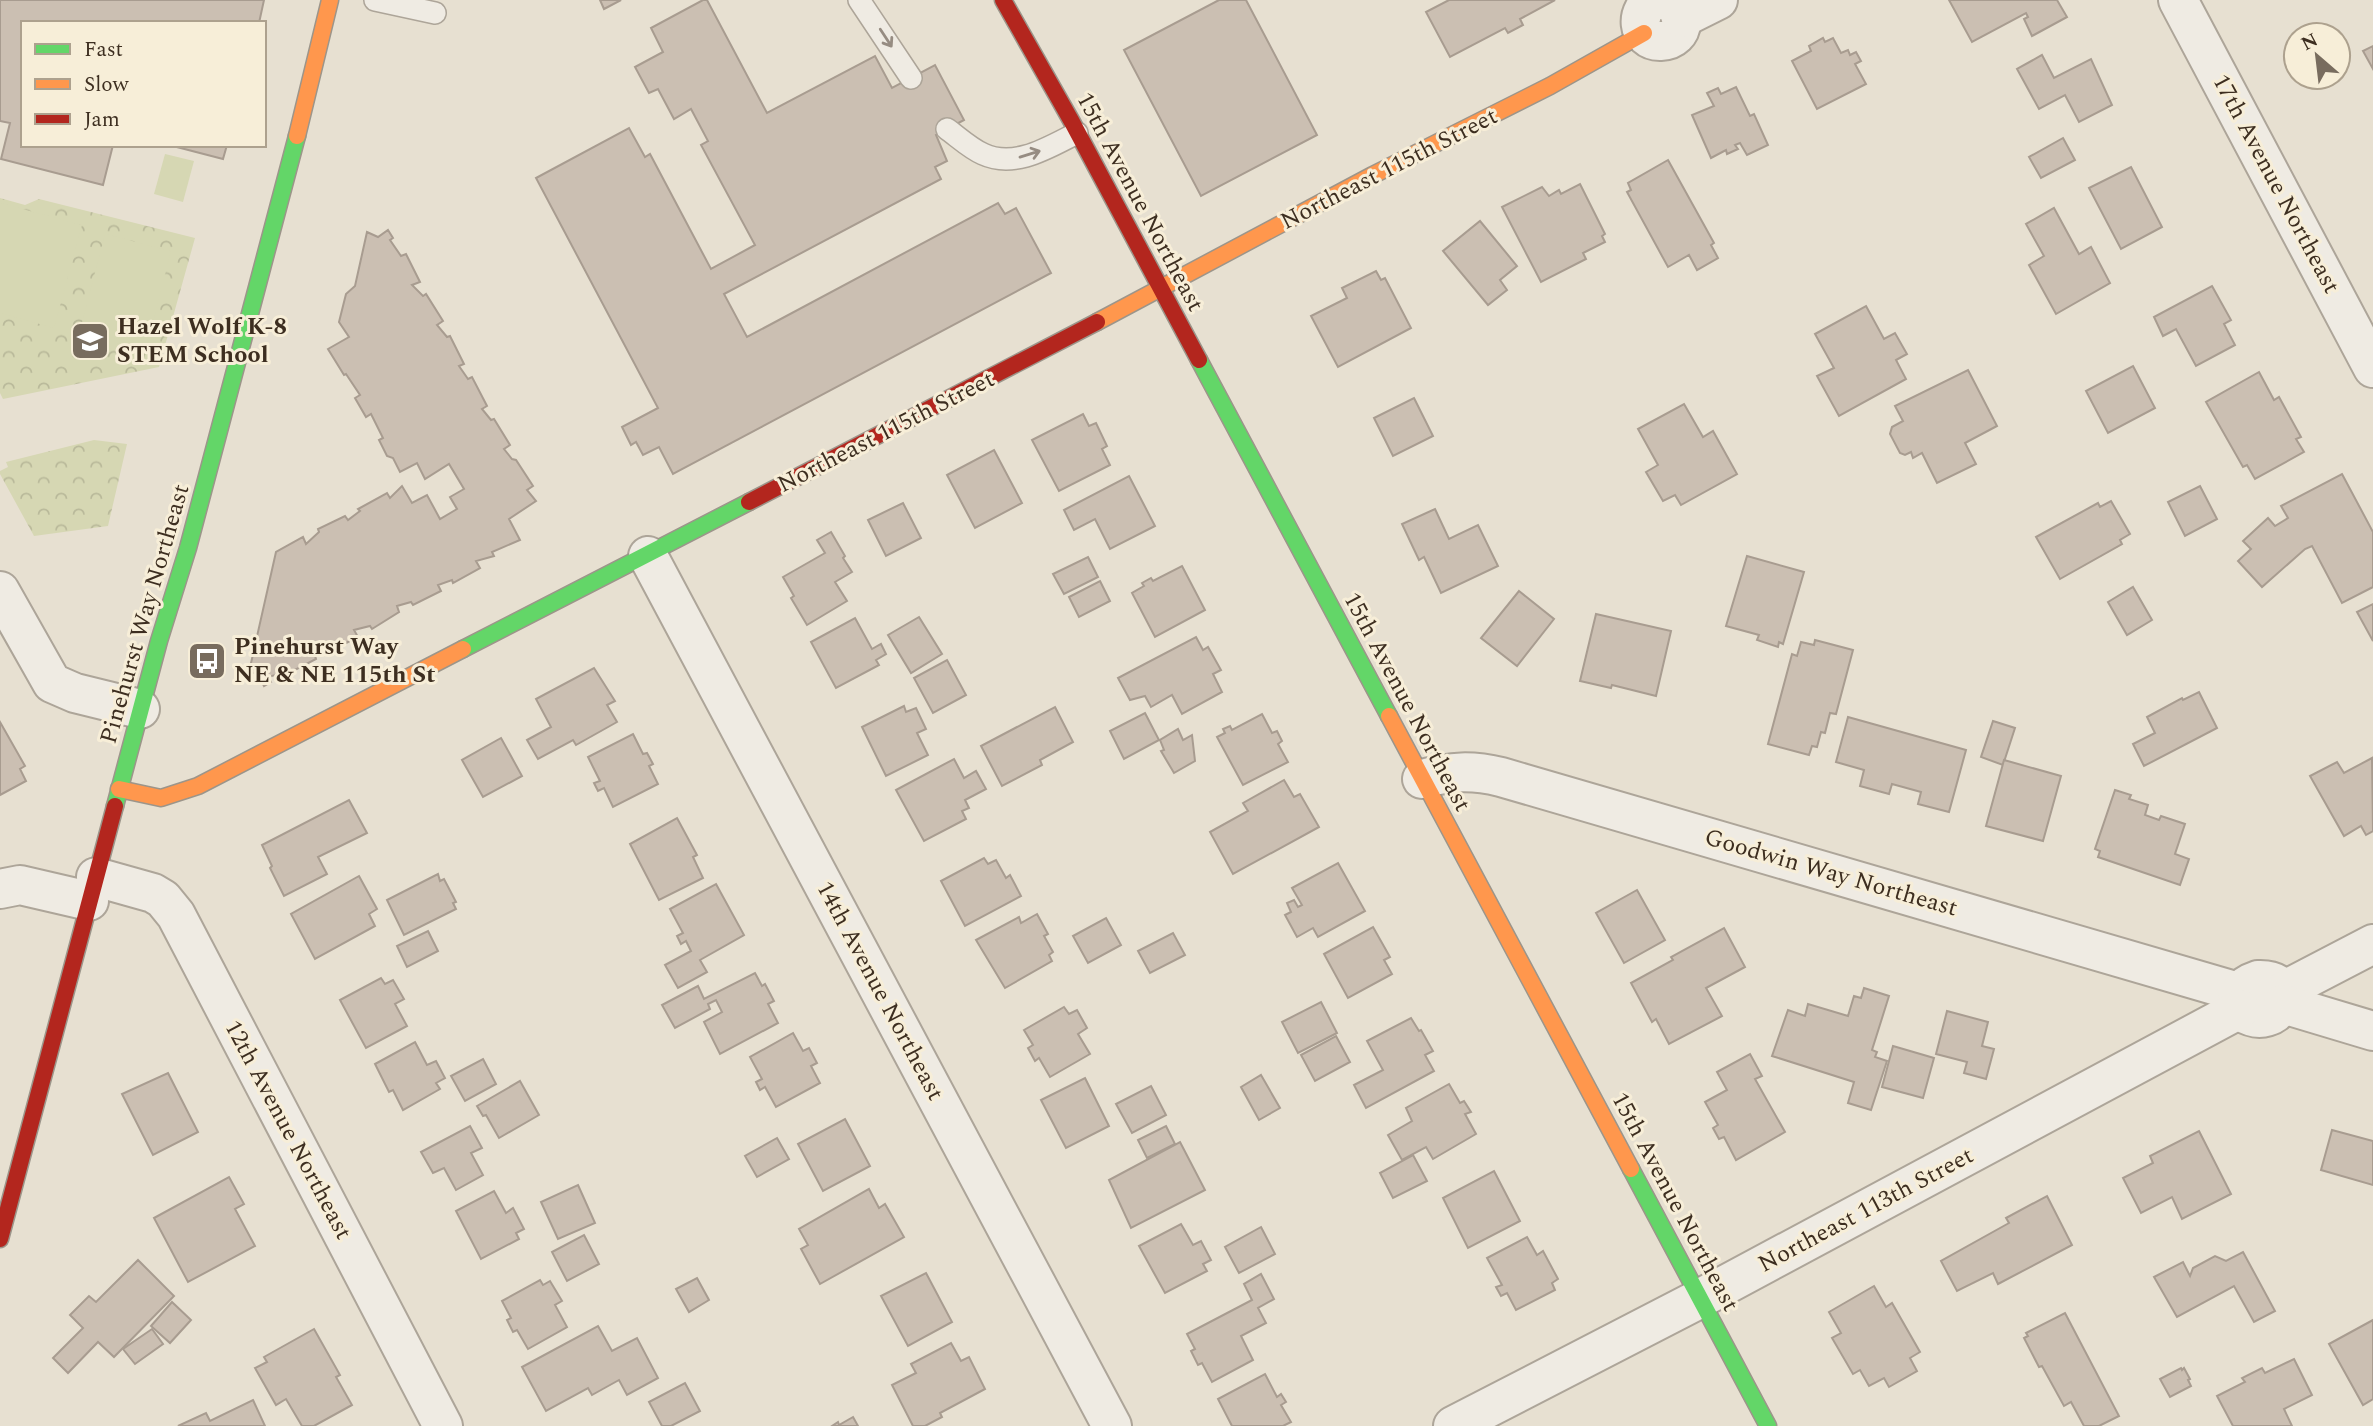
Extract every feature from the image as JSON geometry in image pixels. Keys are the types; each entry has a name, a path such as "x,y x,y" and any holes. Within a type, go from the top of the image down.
{"street":[{"name":"Pinehurst Way Northeast","path":"0,1239 140,709 188,548 330,0"},
{"name":"15th Avenue Northeast","path":"1003,0 1161,289 1768,1426"},
{"name":"Northeast 115th Street","path":"119,789 161,799 189,790 648,556 1161,289 1373,175 1550,86 1657,9 1718,0"},
{"name":"17th Avenue Northeast","path":"2178,0 2373,368"},
{"name":"14th Avenue Northeast","path":"648,556 1112,1426"},
{"path":"0,592 52,683 75,693 140,709"},
{"name":"Goodwin Way Northeast","path":"1422,779 1448,772 1466,771 1501,777 2239,1000 2249,1016 2263,1017 2275,1013 2283,997"},
{"path":"0,889 20,885 93,889"},
{"name":"12th Avenue Northeast","path":"93,889 153,893 163,899 176,915 443,1426"},
{"path":"2283,997 2373,944"},
{"path":"2283,997 2373,1031"},
{"name":"Northeast 113th Street","path":"1453,1426 1701,1298 2239,1000"}],"lane":[{"path":"375,0 435,13"},
{"path":"859,0 911,78"},
{"path":"947,129 982,154 1006,161 1037,152 1077,133"}],"green space":[{"path":"165,154 194,161 183,202 154,194"},
{"path":"0,198 25,205 39,199 195,238 159,367 3,399 0,393"},
{"path":"0,203 82,225 54,328 0,313"},
{"path":"105,234 171,251 146,350 79,334"},
{"path":"94,440 127,444 108,526 34,536 0,471 8,467 6,462"}],"building":[{"path":"0,0 264,0 259,21 21,21 21,147 112,147 103,185 1,159 10,123 0,121"},
{"path":"600,0 621,0 604,9"},
{"path":"707,0 767,113 875,56 892,88 935,65 964,120 936,135 947,161 935,167 941,179 724,294 747,337 998,203 1005,214 1016,208 1051,273 673,474 659,447 643,455 636,442 631,445 622,427 658,408 536,178 629,128 645,157 650,154 711,269 755,245 701,145 708,141 691,109 674,119 658,89 649,93 635,67 663,52 651,28"},
{"path":"1219,0 1246,0 1317,135 1201,196 1124,50"},
{"path":"1449,0 1555,0 1520,19 1523,25 1508,33 1505,28 1450,57 1426,12"},
{"path":"1949,0 2057,0 2067,17 2032,36 2024,19 2028,17 2026,13 1972,42"},
{"path":"1823,38 1825,42 1833,38 1841,53 1848,50 1850,55 1856,52 1861,61 1855,64 1866,84 1817,109 1792,61 1811,51 1809,46"},
{"path":"2373,46 2373,69 2363,51"},
{"path":"2042,55 2054,78 2091,59 2112,105 2079,122 2065,95 2039,109 2017,69"},
{"path":"1736,87 1750,116 1754,114 1768,145 1747,155 1740,143 1735,145 1738,149 1727,154 1726,150 1711,158 1692,115 1714,106 1707,93 1718,88 1721,94"},
{"path":"2063,138 2075,160 2041,178 2029,157"},
{"path":"177,147 226,147 223,159"},
{"path":"1668,160 1714,243 1711,245 1718,258 1697,270 1689,255 1668,267 1627,192 1631,190 1628,183"},
{"path":"2131,167 2162,227 2121,249 2089,188"},
{"path":"1580,184 1605,234 1602,236 1605,242 1583,253 1586,259 1541,282 1502,207 1542,187 1549,196 1559,190 1561,194"},
{"path":"2054,208 2079,254 2091,247 2110,283 2056,314 2029,265 2044,256 2026,224"},
{"path":"1480,221 1517,266 1500,280 1507,290 1488,305 1443,251"},
{"path":"388,230 393,238 390,240 401,256 406,254 420,282 412,285 423,296 426,294 443,321 437,325 447,337 450,336 464,364 459,366 468,379 472,377 487,406 482,409 491,420 494,419 510,445 504,449 516,460 533,486 527,490 536,501 509,519 520,540 492,552 494,556 476,561 480,568 453,583 452,580 438,585 441,591 413,605 411,602 397,606 399,612 372,629 370,626 354,630 358,637 330,651 329,648 314,652 316,659 289,673 268,677 271,682 264,686 258,674 249,672 276,552 303,537 306,544 319,532 318,529 345,516 348,520 360,511 358,509 387,493 390,498 402,486 412,503 427,495 440,519 457,509 450,497 464,489 449,464 425,479 417,463 400,472 379,440 383,438 371,414 366,417 355,398 360,395 328,349 349,337 339,322 346,294 355,286 367,232 378,237"},
{"path":"1376,271 1381,280 1385,278 1411,328 1338,367 1311,316 1347,298 1342,288"},
{"path":"2212,286 2231,320 2224,324 2235,345 2196,366 2176,329 2163,336 2154,317"},
{"path":"1866,306 1884,339 1895,333 1907,354 1896,360 1906,379 1839,416 1817,376 1834,368 1815,334"},
{"path":"2133,366 2155,408 2108,433 2086,391"},
{"path":"1968,370 1997,426 1965,443 1976,464 1937,483 1922,453 1913,458 1911,452 1905,455 1900,453 1890,434 1892,427 1903,421 1895,406"},
{"path":"2259,372 2274,400 2279,397 2301,437 2296,439 2304,452 2255,479 2247,465 2243,467 2206,402"},
{"path":"1414,398 1433,436 1393,456 1374,418"},
{"path":"1684,404 1703,437 1713,431 1737,474 1681,505 1675,495 1663,501 1646,472 1658,465 1638,429"},
{"path":"1083,414 1089,426 1096,423 1107,446 1102,449 1110,465 1059,491 1032,440"},
{"path":"994,450 1022,503 975,528 947,475"},
{"path":"2342,474 2373,532 2373,587 2342,603 2312,546 2305,549 2262,587 2238,561 2251,549 2243,541 2268,518 2275,526 2288,518 2281,506"},
{"path":"1129,476 1155,526 1110,549 1095,519 1074,530 1064,510"},
{"path":"2200,486 2217,519 2185,536 2168,502"},
{"path":"2111,501 2130,534 2120,540 2122,544 2060,579 2036,537 2098,503 2100,507"},
{"path":"903,503 921,538 886,556 868,520"},
{"path":"1435,509 1449,539 1478,525 1498,566 1441,593 1424,557 1419,560 1402,524"},
{"path":"831,532 852,572 835,582 847,601 807,625 791,598 794,596 783,577 825,553 817,540"},
{"path":"1747,556 1804,572 1783,644 1779,642 1778,647 1757,640 1759,635 1726,626"},
{"path":"1088,557 1098,577 1064,594 1053,574"},
{"path":"1182,566 1205,610 1155,637 1132,593 1151,578 1153,581"},
{"path":"1100,581 1110,601 1079,617 1069,597"},
{"path":"2133,587 2152,620 2127,635 2108,602"},
{"path":"1519,591 1554,619 1517,666 1481,638"},
{"path":"2373,604 2373,641 2357,612"},
{"path":"1596,614 1671,631 1656,696 1612,685 1611,688 1580,681"},
{"path":"919,617 942,654 911,673 888,635"},
{"path":"855,618 872,649 881,644 886,654 876,660 879,665 836,688 811,642"},
{"path":"1196,637 1203,650 1208,647 1221,670 1213,674 1222,692 1182,714 1172,695 1151,707 1145,696 1130,700 1118,678"},
{"path":"1815,640 1853,650 1836,714 1830,713 1825,733 1821,732 1817,747 1812,746 1809,755 1768,744 1792,654 1797,656 1801,642 1814,645"},
{"path":"947,660 966,695 933,713 914,678"},
{"path":"594,668 615,701 607,705 617,722 576,745 573,740 538,759 527,740 551,727 536,699"},
{"path":"2199,692 2217,728 2144,766 2133,744 2155,733 2147,717"},
{"path":"904,706 906,712 916,708 926,729 917,733 928,755 886,776 862,727"},
{"path":"1055,707 1073,742 1040,760 1042,765 1002,786 981,746"},
{"path":"1145,713 1159,740 1124,759 1110,731"},
{"path":"1262,714 1272,733 1277,731 1282,741 1278,744 1288,762 1243,785 1217,737 1225,733 1223,729 1230,726 1232,730"},
{"path":"1848,717 1966,750 1949,812 1918,804 1921,792 1892,784 1889,794 1860,786 1864,770 1836,762"},
{"path":"1993,721 2015,728 2003,765 1981,757"},
{"path":"0,722 25,766 20,769 26,781 0,795"},
{"path":"1178,729 1183,740 1192,735 1195,761 1174,773 1161,751 1164,750 1160,740"},
{"path":"633,734 643,754 647,753 653,764 649,766 658,784 613,807 604,788 598,791 594,783 600,781 588,757"},
{"path":"501,738 522,776 483,797 462,760"},
{"path":"2372,758 2373,831 2366,835 2361,826 2344,836 2310,776 2337,762 2344,773"},
{"path":"954,759 964,778 976,771 986,789 965,800 969,808 962,811 966,819 924,841 896,790"},
{"path":"2004,760 2061,776 2043,841 1986,826"},
{"path":"1284,780 1294,797 1300,794 1319,827 1233,874 1210,832 1248,811 1243,803"},
{"path":"2115,790 2131,795 2129,799 2148,805 2145,815 2159,820 2161,816 2185,824 2175,854 2189,859 2180,885 2098,857 2100,851 2095,849"},
{"path":"349,800 367,833 318,857 327,874 284,896 262,845"},
{"path":"677,818 697,855 693,857 703,878 659,900 630,844"},
{"path":"984,858 988,864 996,860 1006,878 1010,875 1021,896 965,926 941,881"},
{"path":"1338,863 1365,911 1318,937 1313,928 1297,937 1285,915 1291,912 1287,903 1294,900 1298,907 1302,905 1292,888"},
{"path":"438,874 440,881 444,879 456,902 453,903 456,909 404,935 387,900"},
{"path":"359,876 377,909 369,914 375,926 315,959 291,914"},
{"path":"716,884 744,935 700,960 707,972 678,988 665,965 691,951 686,941 681,944 677,936 683,933 670,909"},
{"path":"1637,890 1665,940 1624,963 1596,913"},
{"path":"1037,914 1048,934 1044,936 1053,952 1049,955 1052,961 1005,988 976,940 1019,917 1021,923"},
{"path":"1106,918 1121,945 1088,963 1073,936"},
{"path":"1373,927 1390,957 1384,960 1392,974 1348,998 1324,954"},
{"path":"1724,928 1745,967 1706,988 1722,1016 1669,1044 1656,1019 1652,1022 1631,983"},
{"path":"428,931 438,951 407,967 397,946"},
{"path":"1173,933 1185,955 1150,973 1138,951"},
{"path":"755,973 774,1001 768,1004 778,1023 720,1054 704,1022 722,1012 716,1000 708,1004 710,1009 675,1028 662,1005 698,986 704,999"},
{"path":"381,978 385,984 393,980 404,999 395,1004 407,1026 366,1048 340,1000"},
{"path":"1864,988 1889,996 1872,1050 1877,1052 1875,1057 1887,1061 1871,1110 1848,1103 1854,1082 1772,1056 1788,1010 1805,1016 1808,1004 1848,1016 1854,996 1861,998"},
{"path":"1321,1002 1337,1033 1298,1053 1282,1022"},
{"path":"1064,1007 1069,1014 1077,1010 1087,1028 1078,1034 1090,1054 1050,1077 1039,1058 1035,1061 1028,1048 1033,1045 1024,1030"},
{"path":"1947,1011 1988,1022 1982,1046 1994,1049 1986,1079 1964,1073 1967,1062 1936,1054"},
{"path":"1411,1018 1433,1051 1425,1055 1434,1071 1366,1108 1354,1085 1383,1070 1367,1041"},
{"path":"793,1033 803,1051 809,1048 817,1063 811,1066 820,1083 776,1107 765,1087 760,1090 756,1082 762,1079 750,1057"},
{"path":"1336,1036 1350,1062 1315,1081 1301,1055"},
{"path":"415,1042 427,1065 436,1061 445,1078 436,1083 440,1089 403,1110 393,1090 389,1092 375,1064"},
{"path":"1893,1046 1934,1058 1923,1098 1882,1087"},
{"path":"1750,1054 1762,1076 1755,1079 1785,1132 1736,1160 1724,1137 1719,1139 1713,1128 1718,1125 1705,1102 1727,1090 1717,1072"},
{"path":"483,1059 496,1084 465,1101 451,1076"},
{"path":"168,1073 198,1132 153,1155 122,1094"},
{"path":"1261,1075 1280,1108 1259,1120 1241,1087"},
{"path":"1085,1078 1109,1126 1066,1148 1041,1100"},
{"path":"520,1081 539,1115 499,1138 486,1115 483,1116 477,1106"},
{"path":"1449,1084 1460,1103 1464,1101 1471,1112 1465,1114 1476,1134 1433,1159 1426,1147 1402,1160 1388,1135 1412,1121 1406,1108"},
{"path":"1151,1086 1166,1115 1132,1133 1116,1104"},
{"path":"845,1119 870,1166 823,1191 798,1144"},
{"path":"470,1126 482,1148 471,1153 483,1175 456,1190 444,1168 433,1173 421,1152"},
{"path":"1166,1126 1175,1144 1147,1158 1138,1140"},
{"path":"2332,1130 2373,1141 2373,1185 2321,1170"},
{"path":"2199,1131 2231,1194 2182,1219 2172,1197 2141,1213 2123,1178 2153,1163 2150,1156"},
{"path":"777,1138 789,1159 757,1177 745,1156"},
{"path":"1180,1142 1205,1190 1131,1228 1109,1180"},
{"path":"1413,1155 1427,1181 1393,1198 1380,1173"},
{"path":"1494,1171 1520,1221 1468,1248 1443,1198"},
{"path":"229,1177 244,1204 235,1209 255,1246 188,1282 154,1218"},
{"path":"578,1185 595,1223 558,1239 541,1202"},
{"path":"869,1189 879,1208 885,1204 904,1237 820,1284 801,1249 808,1245 799,1229"},
{"path":"494,1191 506,1213 513,1208 524,1229 516,1233 519,1239 481,1259 456,1211"},
{"path":"2047,1196 2072,1245 1998,1284 1993,1273 1957,1291 1941,1261 2009,1223 2006,1218"},
{"path":"1181,1224 1193,1245 1201,1241 1211,1260 1203,1264 1207,1271 1165,1293 1139,1246"},
{"path":"1261,1227 1275,1254 1239,1273 1225,1247"},
{"path":"584,1235 599,1264 567,1281 552,1252"},
{"path":"1527,1237 1537,1255 1543,1251 1558,1279 1552,1283 1555,1290 1516,1310 1507,1293 1501,1296 1496,1287 1502,1285 1487,1258"},
{"path":"2243,1252 2275,1311 2254,1322 2234,1286 2177,1317 2154,1277 2183,1262 2190,1276 2193,1268 2215,1256 2226,1261"},
{"path":"138,1260 174,1296 114,1357 98,1342 68,1373 53,1358 83,1328 70,1315 89,1296 96,1302"},
{"path":"926,1273 952,1322 908,1346 881,1296"},
{"path":"1261,1274 1274,1299 1258,1308 1266,1323 1241,1336 1253,1360 1212,1382 1202,1363 1198,1365 1191,1351 1195,1349 1187,1334 1252,1300 1244,1284"},
{"path":"697,1278 709,1300 689,1312 676,1289"},
{"path":"540,1280 543,1285 550,1281 562,1301 555,1305 567,1327 528,1349 517,1330 513,1332 507,1320 511,1318 502,1301"},
{"path":"1874,1286 1886,1307 1892,1303 1920,1352 1910,1358 1917,1371 1889,1387 1884,1378 1869,1386 1860,1370 1853,1374 1832,1338 1841,1333 1829,1312"},
{"path":"172,1302 191,1320 170,1343 151,1326"},
{"path":"2065,1313 2119,1416 2099,1426 2084,1426 2071,1402 2064,1406 2024,1338 2028,1336 2026,1333"},
{"path":"2373,1320 2373,1399 2363,1405 2329,1344"},
{"path":"598,1326 612,1351 637,1338 658,1378 627,1395 619,1380 592,1395 588,1388 546,1411 522,1367"},
{"path":"152,1329 163,1344 135,1364 123,1349"},
{"path":"314,1329 340,1375 336,1377 352,1405 314,1426 302,1426 286,1399 276,1405 255,1368 267,1362 264,1357"},
{"path":"951,1343 961,1361 969,1357 985,1389 940,1413 942,1417 925,1426 913,1426 892,1385 916,1373 911,1364"},
{"path":"2294,1359 2312,1395 2284,1409 2292,1426 2233,1426 2217,1396 2245,1382 2242,1378 2262,1368 2265,1373"},
{"path":"2184,1368 2191,1386 2170,1397 2160,1379"},
{"path":"1265,1374 1277,1397 1281,1394 1286,1402 1281,1405 1291,1422 1283,1426 1232,1426 1218,1399"},
{"path":"685,1383 700,1411 671,1426 662,1426 649,1402"},
{"path":"253,1400 265,1426 178,1426 206,1413 210,1421"},
{"path":"853,1417 858,1426 832,1426 838,1422 839,1425"}],"traffic: fast":[{"path":"115,806 159,641 188,548 297,136"},
{"path":"1199,360 1389,716"},
{"path":"463,649 749,502"},
{"path":"1631,1169 1768,1426"}],"traffic: slow":[{"path":"297,136 330,0"},
{"path":"1097,322 1373,175 1550,86 1644,33"},
{"path":"119,789 161,798 198,786 463,649"},
{"path":"1389,716 1631,1169"}],"traffic: jam":[{"path":"1003,0 1072,122 1199,360"},
{"path":"749,502 1097,322"},
{"path":"0,1239 115,806"}],"place":[{"name":"Hazel Wolf K-8 STEM School","path":"90,341"},
{"name":"Pinehurst Way NE & NE 115th St","path":"207,661"}]}
